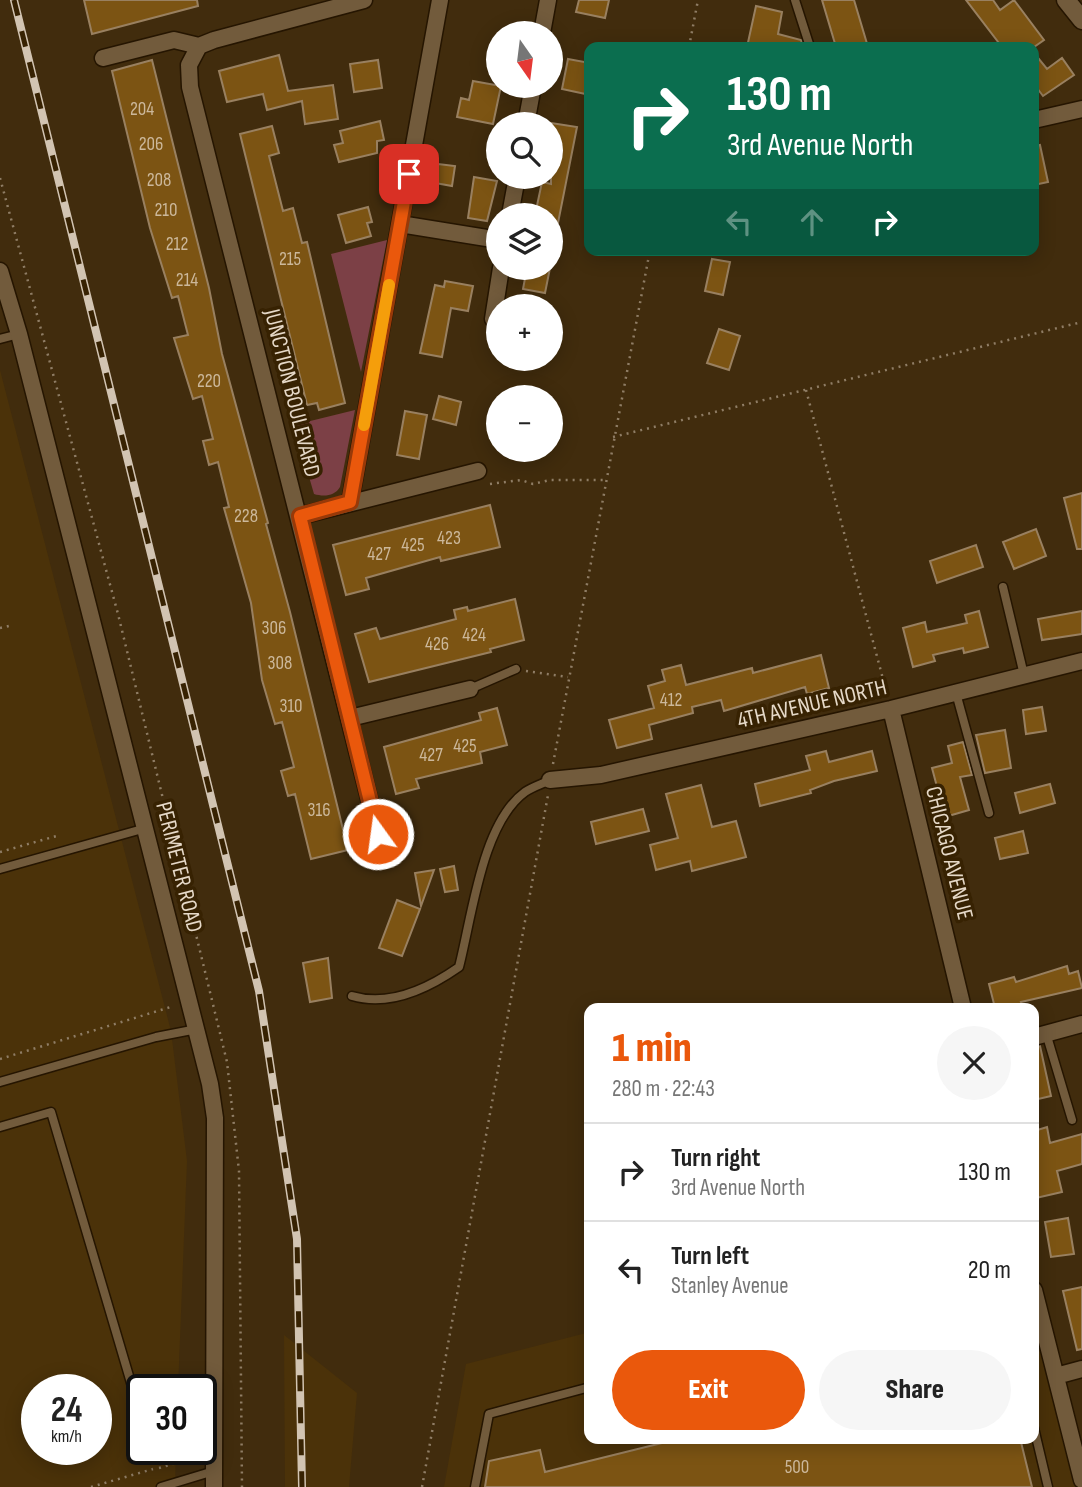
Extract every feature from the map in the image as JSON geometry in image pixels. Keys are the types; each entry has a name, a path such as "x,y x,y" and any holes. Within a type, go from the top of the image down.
{"street":[{"path":"103,58 174,40 199,46 364,0"},
{"path":"350,502 440,0"},
{"path":"544,21 548,0"},
{"path":"1066,0 1082,20"},
{"name":"JUNCTION BOULEVARD","path":"199,46 189,65 190,87 378,834"},
{"path":"1039,119 1082,109"},
{"path":"400,224 486,238"},
{"name":"PERIMETER ROAD","path":"0,271 19,334 146,828 197,1029 215,1118 214,1479"},
{"path":"300,516 478,471"},
{"name":"4TH AVENUE NORTH","path":"551,778 601,775 891,709 1082,661"},
{"path":"350,718 470,689"},
{"name":"CHICAGO AVENUE","path":"891,709 962,1003"},
{"path":"1040,1035 1082,1024"},
{"path":"1039,1310 1082,1480"},
{"path":"1056,1376 1082,1369"}],"lane":[{"path":"795,0 808,42"},
{"path":"0,340 19,334"},
{"path":"1003,587 1024,675"},
{"path":"470,689 516,669"},
{"path":"956,693 989,813"},
{"path":"352,996 370,1002 431,987 458,967 490,837 513,804 526,791 551,778"},
{"path":"0,869 146,828"},
{"path":"0,1082 156,1037 197,1029"},
{"path":"1040,1035 1072,1120"},
{"path":"0,1127 51,1112 128,1374"},
{"path":"475,1487 489,1414 584,1389"},
{"path":"1038,1444 1048,1487"},
{"path":"161,1487 214,1479"}],"path":[{"path":"690,42 698,0"},
{"path":"422,1487 604,480 649,256"},
{"path":"612,437 1082,322"},
{"path":"806,390 891,709"},
{"path":"478,471 485,484 521,480 533,484 604,480"},
{"path":"0,628 13,625"},
{"path":"516,669 569,677"},
{"path":"0,852 60,835"},
{"path":"0,1059 213,996"},
{"path":"91,1487 169,1465"}],"shaded area":[{"path":"387,240 361,372 331,254"},
{"path":"0,370 171,1031 187,1161 179,1374 126,1374 126,1465 176,1465 175,1487 0,1487"},
{"path":"355,410 340,487 329,495 314,494 294,425"},
{"path":"1039,1311 1082,1487 444,1487 466,1364 584,1334 584,1444 1039,1444"},
{"path":"284,1335 357,1393 349,1487 285,1487"}],"building":[{"path":"84,0 197,0 198,6 92,34"},
{"path":"579,0 609,0 605,18 576,12"},
{"path":"822,0 854,0 867,42 835,42"},
{"path":"966,0 993,0 1000,10 1014,0 1044,40 1039,44 998,42"},
{"path":"756,6 782,12 778,34 802,42 748,42"},
{"path":"279,55 288,91 333,85 338,119 305,124 302,101 267,110 263,94 227,102 219,71"},
{"path":"1062,58 1074,75 1043,96 1039,91 1039,59 1047,69"},
{"path":"568,59 584,62 584,94 564,89"},
{"path":"152,60 209,288 222,354 268,523 266,524 348,850 311,859 295,794 288,796 281,771 294,767 282,722 275,724 262,680 251,603 224,508 229,507 218,462 209,465 203,441 213,439 202,396 193,399 174,338 188,335 178,296 172,298 150,228 112,71"},
{"path":"378,60 382,88 354,92 350,64"},
{"path":"473,81 486,83 486,98 498,98 496,112 486,112 486,123 457,117 461,98 469,100"},
{"path":"380,121 384,140 377,141 377,153 339,162 334,145 343,143 340,131"},
{"path":"563,125 577,127 562,203 538,203 541,189 563,189"},
{"path":"272,126 279,153 269,156 283,211 293,208 302,243 307,242 345,403 319,410 317,403 307,405 240,134"},
{"path":"1039,145 1048,182 1039,184"},
{"path":"438,164 455,166 452,186 435,183"},
{"path":"474,177 486,179 486,189 495,189 492,203 486,203 486,221 468,218"},
{"path":"368,207 372,222 367,223 371,236 346,243 338,215"},
{"path":"712,259 730,262 723,295 705,291"},
{"path":"525,280 548,280 545,293 523,289"},
{"path":"445,281 473,286 468,311 451,308 442,357 420,353 435,285 444,287"},
{"path":"719,329 740,336 729,370 707,363"},
{"path":"439,396 461,402 456,425 433,419"},
{"path":"405,411 427,415 419,459 397,455"},
{"path":"1082,493 1082,549 1077,549 1064,498"},
{"path":"490,505 500,547 441,561 440,557 366,578 369,589 346,595 333,545"},
{"path":"1036,529 1046,556 1014,569 1003,542"},
{"path":"976,545 983,567 937,583 930,561"},
{"path":"515,599 524,640 490,649 491,652 369,682 355,634 376,628 380,639 456,619 454,610 467,607 468,611"},
{"path":"979,611 988,647 964,653 963,648 933,655 935,661 913,667 903,628 925,622 927,632 967,623 965,615"},
{"path":"1082,611 1082,634 1042,640 1038,619"},
{"path":"821,655 829,688 807,694 805,687 724,711 721,700 692,707 693,713 649,725 652,739 617,748 609,720 654,708 648,686 665,681 662,670 681,665 686,685 752,668 753,673"},
{"path":"1042,707 1046,731 1026,734 1023,710"},
{"path":"497,708 507,745 480,752 482,763 416,779 419,788 396,794 384,747 481,720 479,713"},
{"path":"1005,730 1011,768 985,773 976,735"},
{"path":"963,742 972,775 960,777 969,810 945,817 932,768 952,763 948,746"},
{"path":"826,751 829,762 872,751 877,771 834,781 810,790 811,793 760,806 755,784 810,770 806,756"},
{"path":"1050,784 1055,803 1020,813 1015,793"},
{"path":"701,785 712,827 736,821 746,857 692,871 690,861 656,870 650,845 678,838 666,794"},
{"path":"643,809 649,831 596,844 591,822"},
{"path":"1023,831 1028,853 1000,859 995,838"},
{"path":"454,866 458,890 445,892 440,869"},
{"path":"434,870 421,906 415,873"},
{"path":"397,900 420,909 402,956 379,948"},
{"path":"328,958 332,998 310,1002 303,963"},
{"path":"1067,966 1069,974 1078,971 1082,988 1022,1003 994,1003 989,984 1014,977 1016,982"},
{"path":"1039,1046 1051,1096 1039,1099"},
{"path":"1047,1127 1050,1143 1082,1134 1082,1164 1057,1171 1062,1192 1039,1197 1039,1129"},
{"path":"1068,1218 1074,1254 1051,1257 1045,1222"},
{"path":"1082,1287 1082,1349 1077,1350 1063,1291"},
{"path":"658,1444 1021,1444 1032,1487 485,1487 489,1461 540,1450 545,1472"}],"railway":[{"path":"14,0 259,991 297,1239 302,1487"}],"slow traffic":[{"path":"364,425 389,285"}],"route":[{"path":"378,834 300,516 350,502 409,174"}]}
